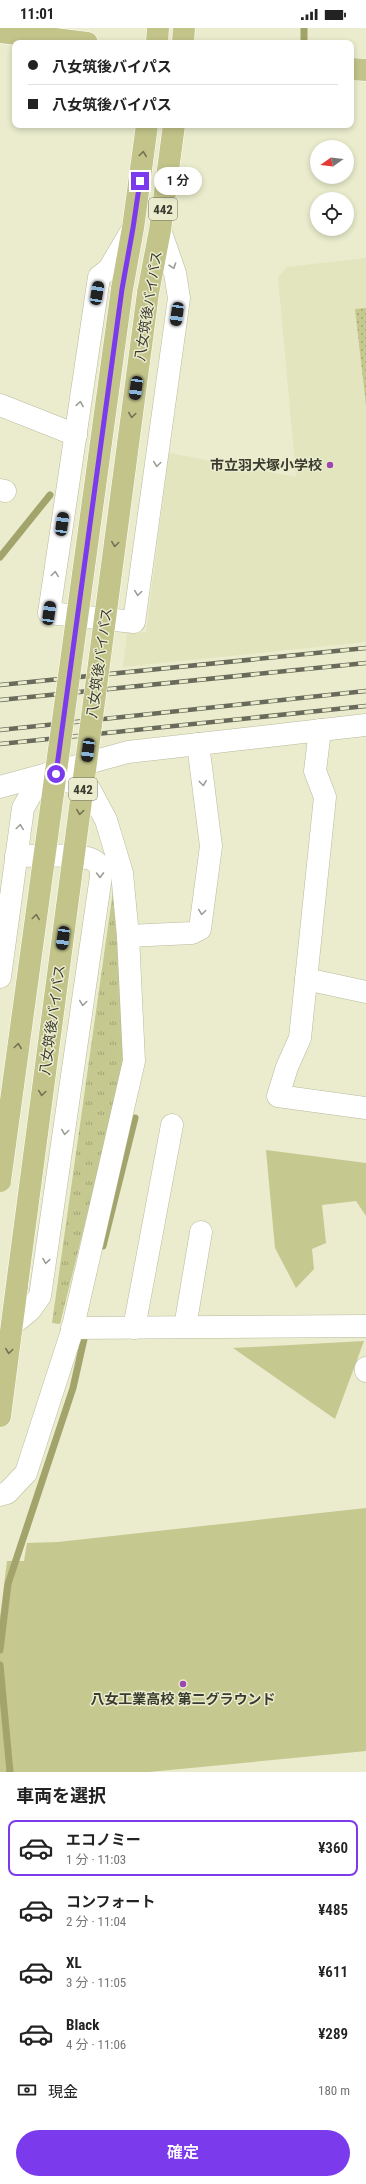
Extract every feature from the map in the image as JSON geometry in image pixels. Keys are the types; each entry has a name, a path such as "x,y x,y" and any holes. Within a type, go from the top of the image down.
{"highway":[{"path":"157,40 158,28"},
{"path":"183,40 184,28"},
{"path":"0,32 63,40"},
{"path":"354,69 366,70"},
{"name":"八女筑後バイパス","path":"0,1182 122,289 133,228 147,128"},
{"name":"八女筑後バイパス","path":"0,1416 148,293 160,230 174,128"}],"street":[{"path":"133,228 109,269 100,277 49,613 134,622 179,298 175,273 160,230"},
{"path":"0,405 76,435"},
{"path":"0,787 128,752 366,725"},
{"path":"320,730 315,771 325,797 300,1038 287,1067 278,1096 366,1108"},
{"path":"128,936 192,933 200,929 211,846 198,744"},
{"path":"0,977 23,808 35,787 49,773"},
{"path":"0,1495 7,1493 26,1473 72,1328 134,1061 128,936 122,873 106,820 90,790 49,773"},
{"path":"13,1324 30,1310 40,1296 101,876 100,867 94,860 78,857 16,856"},
{"path":"306,979 366,992"},
{"path":"134,1328 172,1125"},
{"path":"185,1327 201,1232"},
{"path":"72,1328 366,1326"}],"shaded area":[{"name":"市立羽犬塚小学校","path":"366,258 366,642 123,667 127,633 146,632 169,453 296,477 278,277 287,267"}],"green space":[{"path":"366,308 366,405 355,309"},
{"path":"113,891 126,1058 60,1324 52,1323"},
{"path":"266,1150 366,1163 366,1216 356,1201 322,1205 326,1243 312,1249 314,1269 296,1288 275,1248"},
{"path":"364,1341 335,1419 233,1348"},
{"name":"八女工業高校 第二グラウンド","path":"366,1508 366,1751 149,1772 0,1772 0,1617 7,1561 24,1561 27,1543 58,1542"}],"waterway":[{"path":"304,28 304,40"},
{"path":"0,557 50,495"},
{"path":"103,1246 135,1118"},
{"path":"0,1650 8,1584 73,1388 84,1339"},
{"path":"0,1665 10,1772"}],"railway":[{"path":"0,685 366,648"},
{"path":"0,700 366,663"},
{"path":"0,730 366,691"},
{"path":"0,744 366,706"}],"place":[{"name":"市立羽犬塚小学校","path":"330,465"},
{"name":"八女工業高校 第二グラウンド","path":"183,1684"}],"route":[{"path":"56,774 122,289 140,181"}]}
